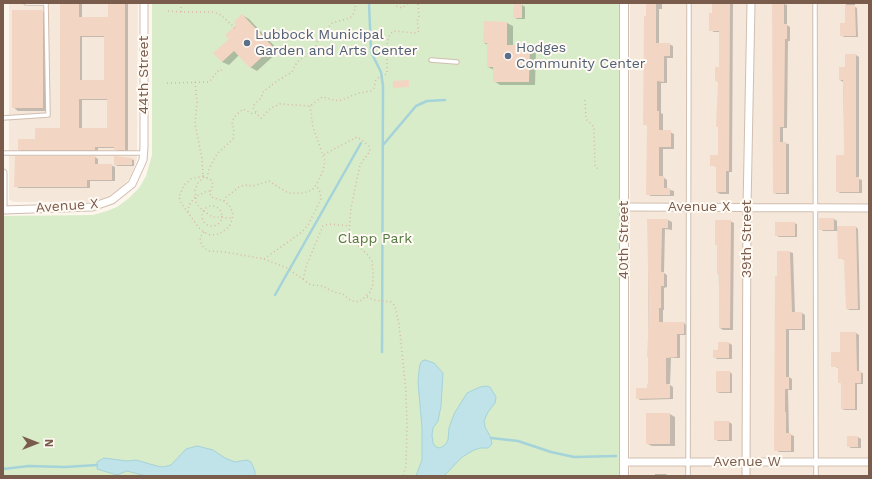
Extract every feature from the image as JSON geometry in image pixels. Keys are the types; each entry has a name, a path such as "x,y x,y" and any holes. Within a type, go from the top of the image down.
{"street":[{"name":"44th Street","path":"144,3 144,150"},
{"name":"40th Street","path":"624,3 624,476"},
{"name":"39th Street","path":"746,476 746,208 751,3"},
{"name":"Avenue X","path":"3,210 76,208 92,207 103,204 112,200 132,184 143,160 144,150"},
{"path":"3,173 3,210"},
{"name":"Avenue X","path":"624,207 869,208"},
{"name":"Avenue W","path":"624,462 869,462"}],"lane":[{"path":"3,118 48,115 46,3 26,3"},
{"path":"688,476 689,3"},
{"path":"815,3 816,476"},
{"path":"431,60 457,62"},
{"path":"3,153 144,150"}],"path":[{"path":"181,3 181,12"},
{"path":"356,3 354,13 350,18 332,23 318,39 316,47 297,62 292,72 263,92 261,98 253,108 261,118 272,108 280,104 310,106 322,97 339,101 359,93 371,91 374,88 376,79 387,74 387,44 390,34 394,31 416,33 419,31 417,21 419,17 418,3"},
{"path":"394,3 396,6 402,8 408,3"},
{"path":"168,11 213,12 221,15 237,30"},
{"path":"167,83 209,82 218,71 219,72 224,68"},
{"path":"195,82 197,102 195,124 202,158 203,177 195,190 195,197 199,207 212,217 232,218"},
{"path":"585,100 586,119 594,127 595,166 598,169"},
{"path":"224,201 239,187 246,185 253,186 269,181 288,193 303,193 312,190 323,171 325,161 313,127 310,106"},
{"path":"208,178 209,169 217,154 232,138 234,129 232,124 234,117 243,109 253,114 256,113"},
{"path":"204,232 200,237 201,243 204,248 209,251 225,252 264,260 287,268 311,285 322,286 342,294 350,300 356,302 367,297 373,284 374,274 372,261 349,233 351,208 360,165 370,151 369,146 357,138 323,155"},
{"path":"203,177 211,180 211,197 224,201 229,205 233,213 229,227 219,234 210,235 199,228 181,203 179,197 180,191 191,179 203,177"},
{"path":"264,260 302,232 308,225 321,199 320,192 316,185"},
{"path":"188,213 189,205 195,197 210,191"},
{"path":"215,206 221,211 222,218 216,226 210,227 202,221 203,211 208,207 215,206"},
{"path":"303,279 307,264 323,226 329,224 350,226"},
{"path":"367,297 374,300 391,302 395,306 399,324 403,353 407,427 406,466 403,476"}],"shaded area":[{"path":"9,3 138,3 137,159 129,179 122,187 111,195 89,202 13,202 9,199"},
{"path":"630,3 869,3 869,476 630,476"}],"green space":[{"name":"Clapp Park","path":"152,3 619,3 619,476 3,476 3,216 93,215 117,207 139,188 146,176 152,155"}],"water":[{"path":"425,360 434,363 443,373 441,406 438,421 433,428 432,435 433,443 436,447 440,448 445,445 448,440 449,428 454,414 467,393 486,386 490,387 496,397 495,403 488,412 484,421 492,444 488,448 474,450 462,457 444,476 416,476 422,460 422,428 418,382 420,364"},
{"path":"197,446 213,450 225,458 235,462 247,460 251,462 255,471 255,476 146,476 127,471 117,475 97,469 97,462 104,458 127,461 136,460 163,467 171,465 186,449"}],"building":[{"path":"60,3 79,3 79,17 108,17 108,3 125,3 125,150 114,150 114,147 95,147 95,150 18,150 18,139 35,139 36,128 60,128","holes":["80,36 104,36 104,80 80,80","79,99 107,99 107,128 79,128"]},
{"path":"646,3 656,3 656,43 670,43 670,56 664,56 664,82 657,81 657,111 659,111 659,130 671,130 671,147 659,147 659,176 664,176 664,188 670,188 670,195 646,195 647,125 643,125 644,16 646,16"},
{"path":"712,3 730,3 729,171 726,171 726,192 716,192 716,166 710,166 710,155 718,155 718,127 716,127 718,81 715,81 715,67 719,67 719,31 709,31 709,13 712,13"},
{"path":"772,3 784,3 784,24 787,24 787,39 785,39 784,127 780,127 780,142 786,142 786,193 773,193"},
{"path":"514,4 522,4 522,18 513,18"},
{"path":"845,5 855,5 856,36 840,36 840,23 845,23"},
{"path":"12,10 43,10 43,108 12,108"},
{"name":"Lubbock Municipal Garden and Arts Center","path":"242,14 273,47 250,68 234,51 222,62 213,53 229,39 225,35 236,25 234,22"},
{"name":"Hodges Community Center","path":"484,21 507,22 507,45 530,45 529,82 493,82 493,67 487,67 487,43 483,43"},
{"path":"845,54 856,54 856,177 859,177 859,192 836,192 836,155 844,155 843,80 839,80 839,67 845,67"},
{"path":"409,80 409,87 393,88 393,81"},
{"path":"15,156 95,156 95,164 112,164 112,180 87,180 87,187 14,187"},
{"path":"114,156 132,158 132,165 114,165"},
{"path":"819,218 834,218 834,230 819,230"},
{"path":"647,219 668,219 668,228 662,228 661,272 664,272 664,286 661,286 661,308 659,308 659,322 684,322 684,334 677,334 677,357 666,358 666,384 670,384 670,398 636,399 636,388 647,388 648,384 647,357 649,316"},
{"path":"715,220 731,220 730,328 719,328 719,274 717,274"},
{"path":"775,222 795,222 795,236 775,236"},
{"path":"837,226 856,226 858,309 846,309 844,259 838,259"},
{"path":"777,251 790,251 792,312 802,312 802,329 786,329 786,377 789,377 789,389 785,389 785,412 786,433 791,433 791,451 774,451 775,276 777,276"},
{"path":"840,332 856,332 857,371 861,371 861,383 855,383 855,409 841,409 841,383 838,383 838,367 831,367 831,352 840,352"},
{"path":"718,342 729,342 729,358 713,358 713,350 718,350"},
{"path":"716,371 730,371 730,392 716,392"},
{"path":"646,413 670,413 670,444 646,444"},
{"path":"714,421 729,421 729,440 714,440"},
{"path":"847,436 858,436 858,447 847,447"}],"waterway":[{"path":"369,3 371,52 381,72 383,86 382,352"},
{"path":"383,145 416,106 427,101 445,100"},
{"path":"275,295 361,143"},
{"path":"491,438 518,441 551,452 574,457 616,456"},
{"path":"3,469 29,466 65,467 97,465"}],"place":[{"name":"Lubbock Municipal Garden and Arts Center","path":"247,43"},
{"name":"Hodges Community Center","path":"508,56"}]}
